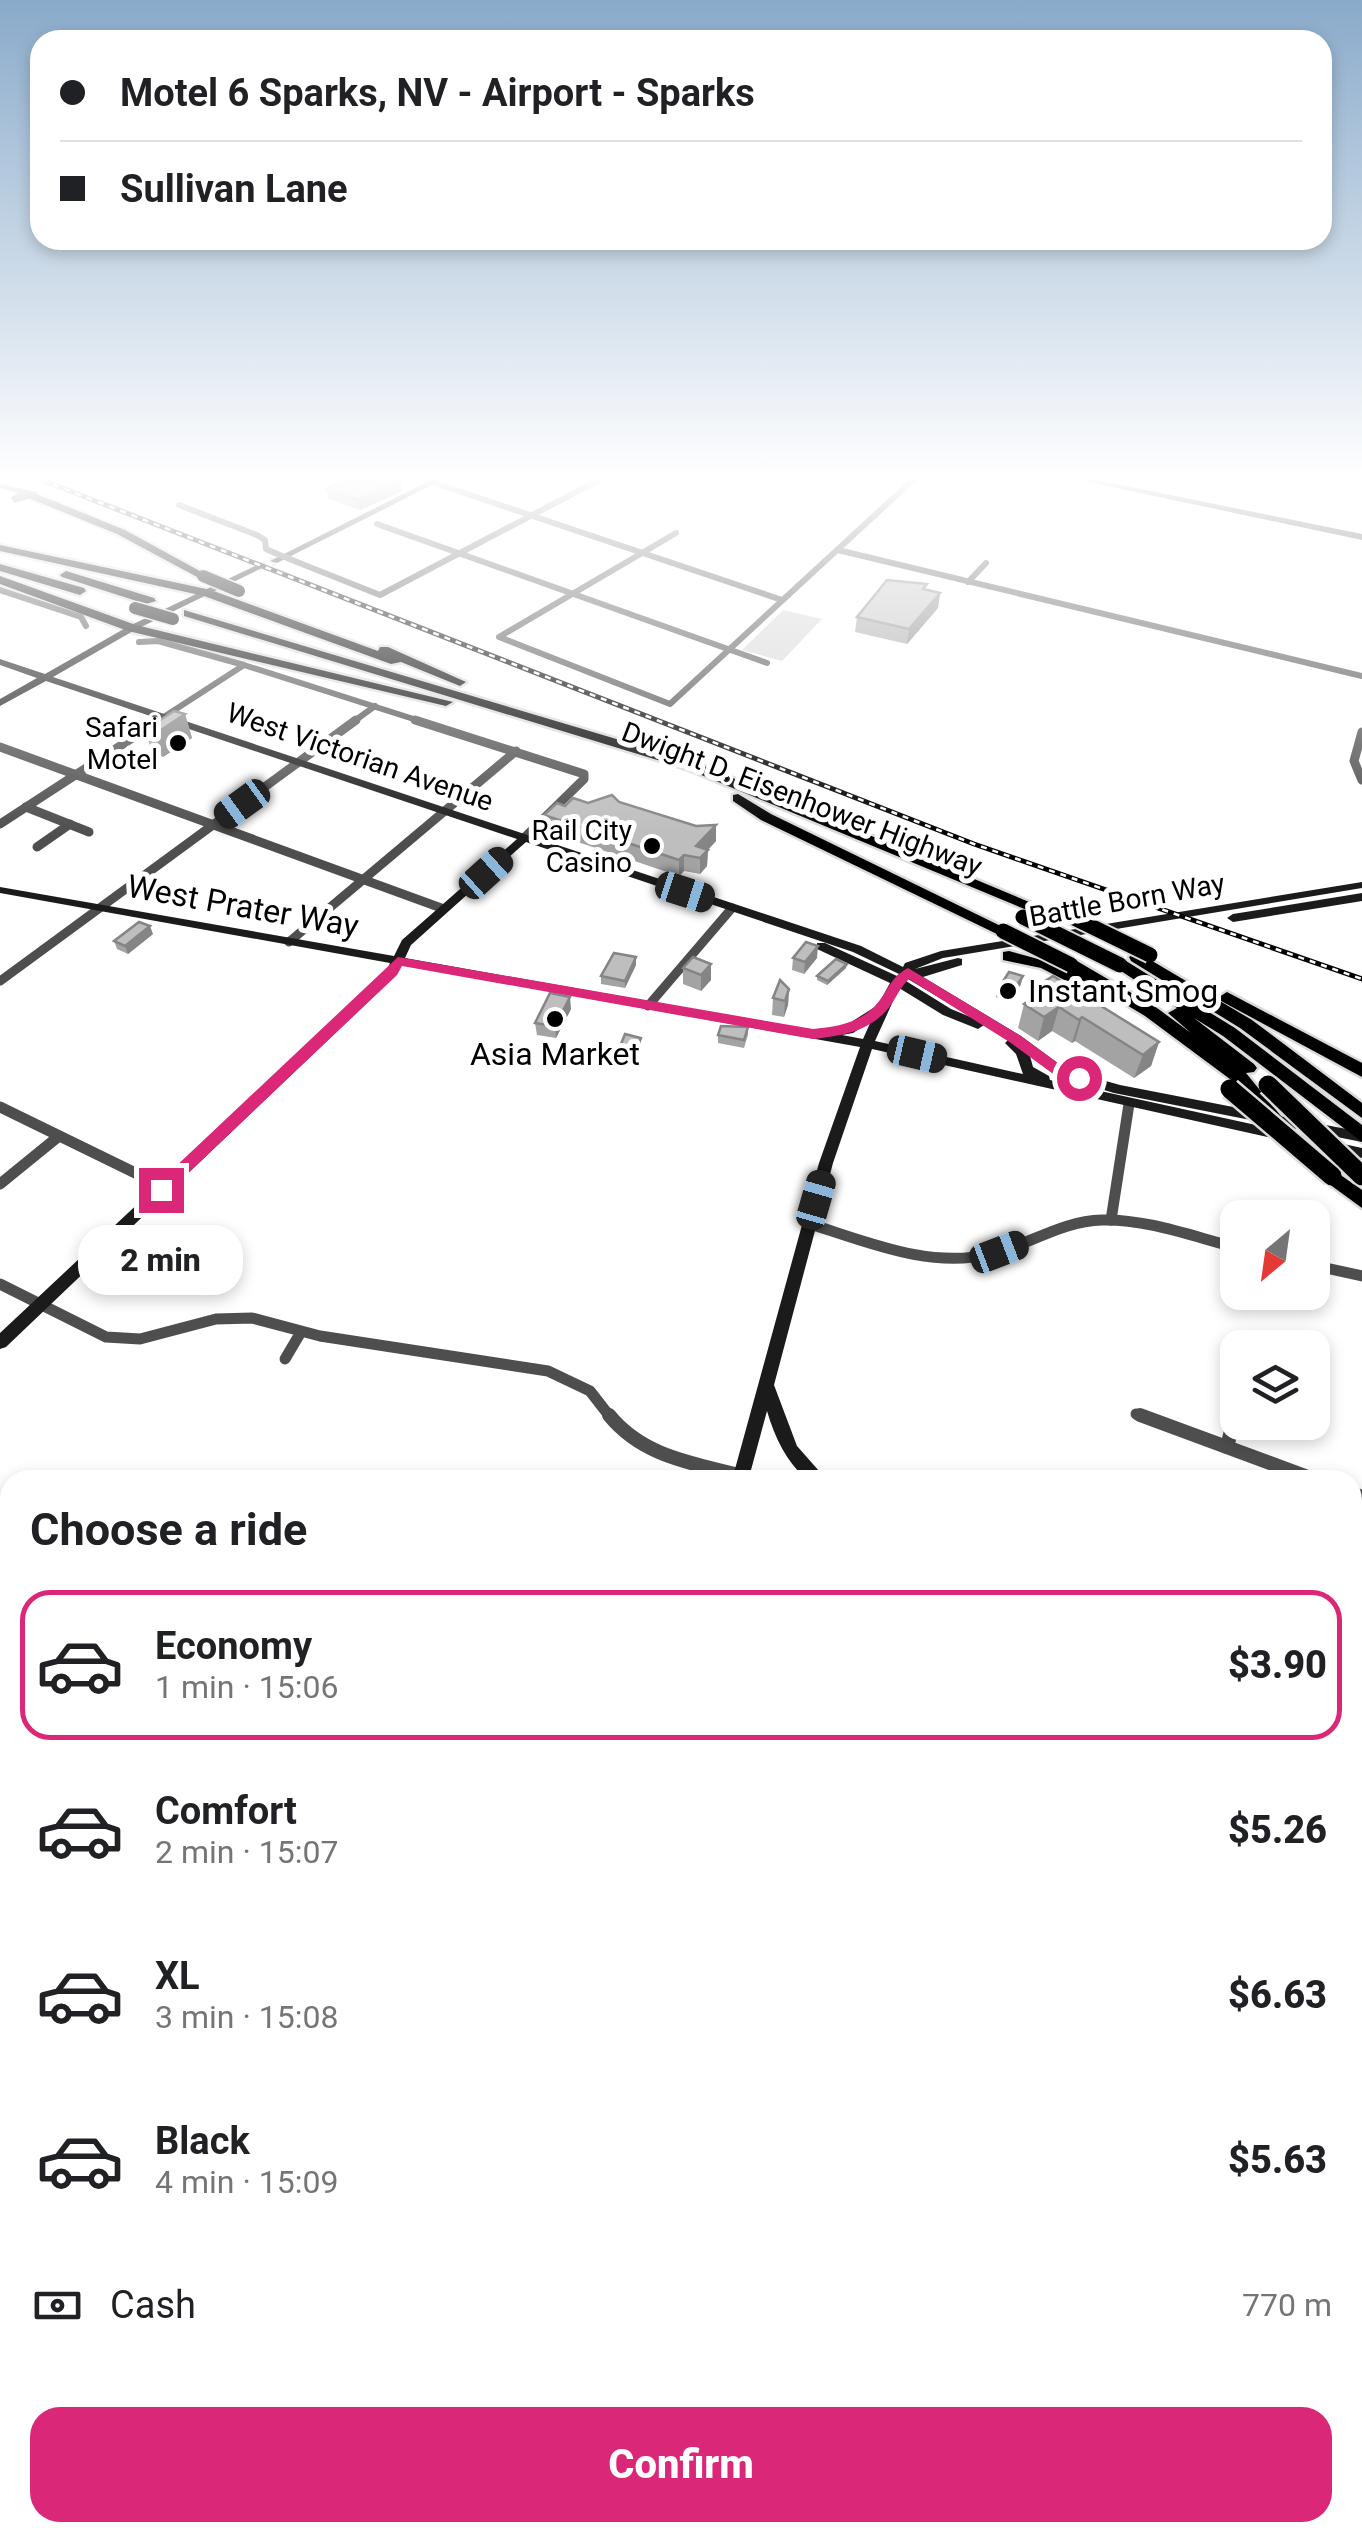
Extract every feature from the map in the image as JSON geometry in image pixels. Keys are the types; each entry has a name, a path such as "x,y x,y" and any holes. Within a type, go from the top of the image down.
{"highway":[{"path":"51,599 126,626 447,702"},
{"name":"Dwight D. Eisenhower Highway","path":"104,599 631,759 738,798 1129,962 1246,1024 1362,1112"},
{"name":"Dwight D. Eisenhower Highway","path":"143,599 622,743 746,787 1063,916 1230,1032 1362,1136"},
{"path":"221,599 596,729 622,743"},
{"path":"258,599 460,682"},
{"path":"738,798 766,817 1072,965 1151,1012 1254,1090 1272,1118 1303,1140"},
{"path":"1009,956 1046,964 1158,1032 1362,1201"},
{"path":"1129,962 1362,1071"},
{"path":"1129,962 1268,1085 1362,1176"},
{"path":"1226,1068 1248,1094 1245,1104 1234,1111"}],"main road":[{"path":"0,704 126,626 187,599"},
{"name":"West Victorian Avenue","path":"0,662 857,949 903,977 947,1012 1016,1046 1027,1070 1061,1088"},
{"path":"0,694 40,676"},
{"path":"0,1343 392,972 406,943 524,838"},
{"name":"Battle Born Way","path":"903,977 909,966 940,956 1362,885"},
{"name":"West Prater Way","path":"0,890 868,1044 1061,1088 1234,1111 1362,1136"},
{"name":"Battle Born Way","path":"903,977 968,961 1362,897"},
{"name":"West Victorian Avenue","path":"761,918 771,926 948,998 1016,1039 1062,1073 1126,1097"},
{"path":"857,949 940,956"},
{"path":"948,998 943,989 946,978 968,961"},
{"path":"743,1470 836,1132 882,1008 903,977"},
{"path":"813,1034 848,1030 882,1008"},
{"name":"West Prater Way","path":"948,1061 1027,1070 1362,1152"},
{"path":"768,1386 786,1445 807,1470"}],"street":[{"path":"21,599 81,617 86,626"},
{"path":"563,599 498,637 670,704 782,600 778,599"},
{"path":"584,599 767,663"},
{"path":"1038,599 1362,676"},
{"path":"139,642 158,641 244,666 584,774 524,838"},
{"path":"0,824 244,666"},
{"path":"0,981 375,706"},
{"path":"1362,732 1354,761 1362,780"},
{"path":"0,747 444,909"},
{"path":"289,942 516,751"},
{"path":"26,806 89,832"},
{"path":"36,847 70,824"},
{"path":"648,1006 732,908"},
{"path":"0,964 14,970"},
{"path":"1111,1220 1126,1097"},
{"path":"0,1107 164,1187"},
{"path":"0,1184 58,1136"},
{"path":"810,1224 909,1252 949,1258 988,1254 1068,1226 1111,1220 1220,1244"},
{"path":"1330,1269 1362,1276"},
{"path":"0,1284 90,1333 122,1340 158,1336 234,1317 301,1332 565,1376 590,1391 621,1430 651,1452 713,1470"},
{"path":"285,1359 301,1332"},
{"path":"1136,1414 1289,1470"},
{"path":"1226,1447 1228,1440"}],"shaded area":[{"path":"783,610 822,619 782,661 742,650"}],"building":[{"path":"872,599 935,599 909,629 857,617"},
{"path":"174,711 185,714 155,734 145,730"},
{"path":"612,795 619,802 696,826 716,825 696,846 708,850 700,858 684,855 679,860 544,815 557,803 565,806 573,798 588,803"},
{"path":"139,922 150,926 125,946 114,941"},
{"path":"806,942 818,946 805,962 793,958"},
{"path":"614,953 636,957 625,981 601,976"},
{"path":"693,957 711,964 701,975 683,968"},
{"path":"836,959 847,964 828,981 817,976"},
{"path":"1009,972 1023,976 1011,994 998,989"},
{"path":"1053,976 1159,1042 1143,1055 1059,1007 1044,1017 1024,1004 1043,991 1036,987"},
{"path":"780,980 789,989 785,1001 773,998"},
{"path":"550,993 570,997 555,1026 535,1023"},
{"path":"721,1026 748,1027 744,1040 718,1035"},
{"path":"625,1034 641,1038 635,1052 619,1049"}],"railway":[{"path":"346,599 974,844 1362,979"}],"place":[{"name":"Safari Motel","path":"178,743"},
{"name":"Rail City Casino","path":"652,846"},
{"name":"Instant Smog","path":"1008,991"},
{"name":"Asia Market","path":"555,1019"}],"route":[{"path":"161,1190 392,972 398,961 813,1034 848,1030 882,1008 892,988 908,972 1016,1039 1062,1073 1079,1078"}]}
